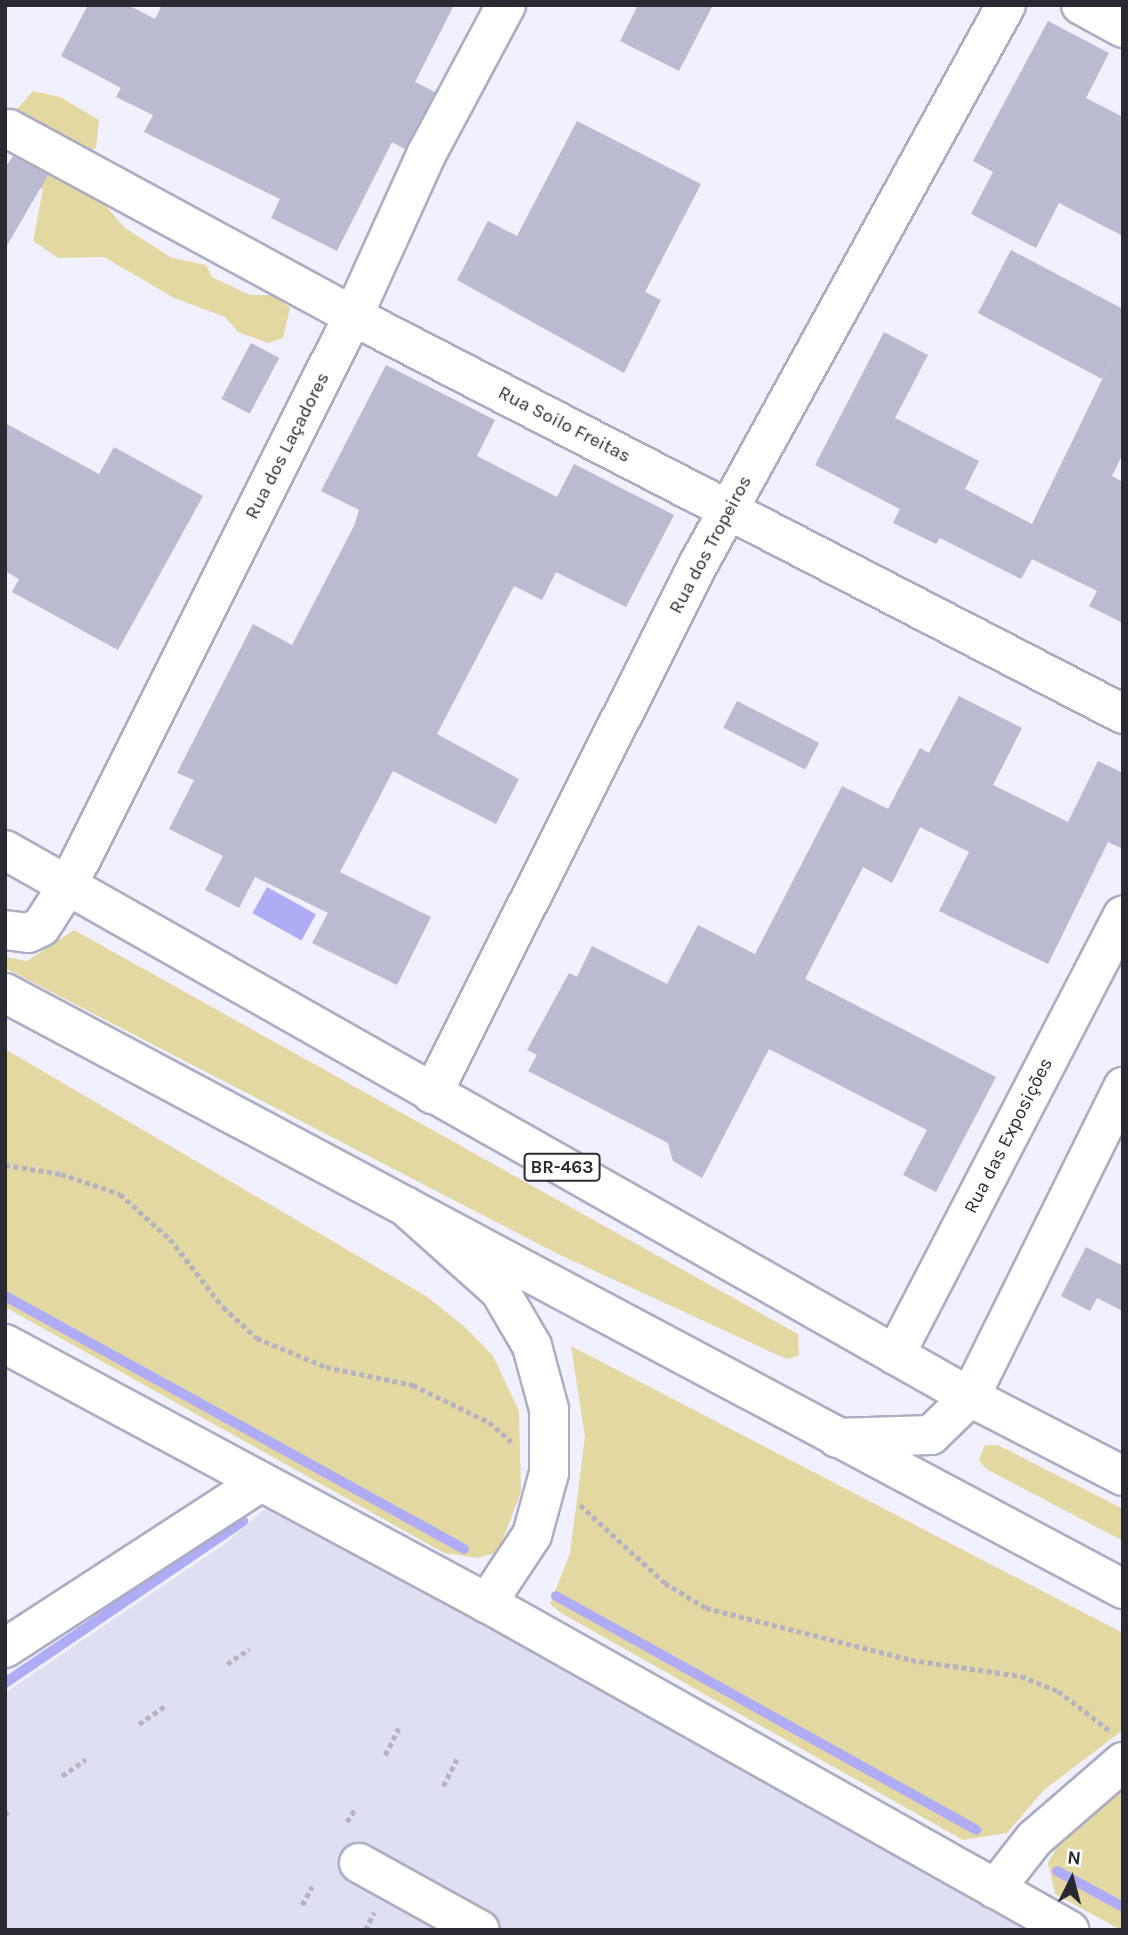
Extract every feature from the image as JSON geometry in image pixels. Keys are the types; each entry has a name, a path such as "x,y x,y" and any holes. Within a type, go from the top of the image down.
{"main road":[{"name":"Rua dos Laçadores","path":"5,930 28,933 41,927 68,885 353,316 427,153 506,5"},
{"name":"Rua dos Tropeiros","path":"432,1094 730,511 1006,5"},
{"path":"1081,5 1123,28"},
{"name":"Rua Soilo Freitas","path":"9,129 353,316 1123,714"},
{"name":"BR-463","path":"5,850 970,1397 1123,1476"},
{"name":"Rua das Exposições","path":"895,1355 1123,916"},
{"path":"5,993 405,1206 828,1437 1123,1589"},
{"path":"828,1437 931,1435 970,1397 1123,1087"},
{"path":"405,1206 500,1291 532,1346 549,1409 549,1473 532,1535 487,1604"},
{"path":"5,1344 487,1604 1069,1930"},
{"path":"5,1648 261,1482"},
{"path":"995,1889 1034,1839 1090,1784 1123,1762"},
{"path":"359,1863 480,1930"}],"path":[{"path":"5,1165 61,1174 120,1194 170,1239 223,1307 257,1338 326,1367 413,1385 489,1422"},
{"path":"585,1511 665,1583 706,1608 911,1660 1021,1676 1058,1691 1093,1717"},
{"path":"227,1664 249,1649"},
{"path":"139,1724 165,1706"},
{"path":"385,1755 399,1728"},
{"path":"62,1776 86,1759"},
{"path":"443,1786 457,1759"},
{"path":"348,1822 356,1807"},
{"path":"302,1905 312,1886"},
{"path":"365,1930 376,1910"}],"shaded area":[{"path":"33,91 60,97 99,120 96,148 80,153 26,129 17,109"},
{"path":"24,152 91,189 125,228 172,258 206,265 212,277 250,295 273,295 290,308 283,338 268,343 238,332 225,317 174,298 104,257 58,258 33,241 43,189 5,193 5,165"},
{"path":"267,887 316,914 301,940 252,913"},
{"path":"74,930 798,1334 799,1356 786,1359 558,1254 5,968 5,957 27,961"},
{"path":"5,1049 426,1296 465,1327 493,1356 519,1411 521,1492 498,1552 478,1558 444,1553 5,1307"},
{"path":"571,1346 1123,1633 1123,1730 1044,1790 1007,1833 963,1840 561,1613 550,1604 570,1553 585,1437"},
{"path":"985,1445 998,1445 1123,1509 1123,1541 986,1469 979,1460"},
{"path":"274,1501 1055,1930 5,1930 5,1693 226,1543"},
{"path":"1123,1789 1121,1930 1055,1894 1048,1863 1061,1840"}],"building":[{"path":"88,5 128,5 155,19 162,5 454,5 415,82 435,92 405,149 392,142 337,251 271,218 280,199 144,132 153,115 116,97 121,88 61,56"},
{"path":"638,5 713,5 679,71 620,41"},
{"path":"1048,21 1109,53 1086,98 1123,117 1123,236 1059,203 1036,248 971,214 993,172 973,161"},
{"path":"577,121 701,184 645,292 661,300 624,373 457,280 488,221 517,236"},
{"path":"13,156 48,175 5,249 5,168"},
{"path":"1011,250 1123,309 1123,453 1112,476 1123,482 1123,623 1089,606 1097,591 1032,559 1021,579 940,538 936,544 893,523 900,509 815,465 884,332 928,355 895,418 979,461 965,489 1032,524 1114,355 1102,379 978,313"},
{"path":"251,343 279,358 250,414 221,399"},
{"path":"386,365 495,420 477,456 557,497 574,464 674,515 626,607 556,572 542,600 514,586 437,734 519,779 496,824 393,771 340,872 431,917 397,985 312,943 328,913 255,877 239,908 205,890 223,856 169,829 194,780 177,773 253,624 292,645 354,526 359,510 321,491"},
{"path":"5,423 99,474 114,447 203,496 118,650 12,592 19,579 5,571"},
{"path":"959,696 1022,728 993,785 1068,822 1098,761 1123,773 1123,849 1108,842 1048,964 939,911 969,852 920,827 892,883 863,867 805,979 996,1077 936,1192 903,1175 927,1130 769,1049 702,1178 673,1161 668,1143 528,1071 537,1055 527,1050 569,973 577,977 592,946 667,984 698,925 755,954 842,786 888,809 920,748 929,753"},
{"path":"737,701 819,743 805,769 723,728"},
{"path":"1086,1247 1123,1266 1123,1311 1097,1298 1090,1311 1061,1296"}],"waterway":[{"path":"5,1296 464,1549"},
{"path":"5,1683 243,1521"},
{"path":"556,1596 976,1830"},
{"path":"1057,1871 1123,1907"}]}
